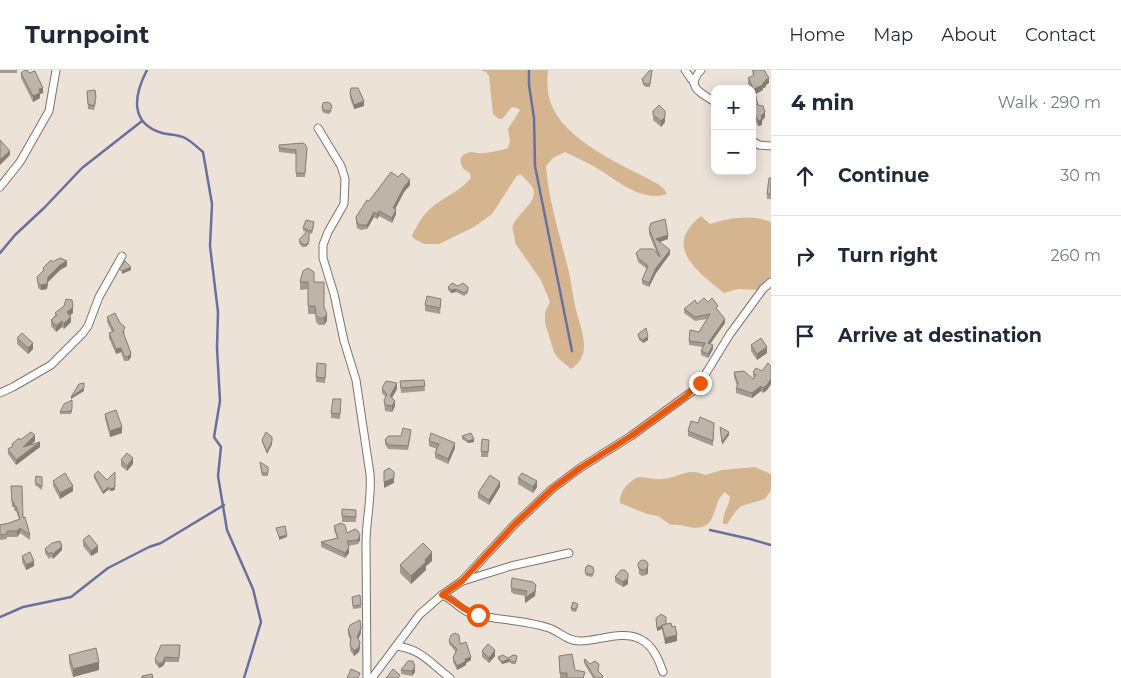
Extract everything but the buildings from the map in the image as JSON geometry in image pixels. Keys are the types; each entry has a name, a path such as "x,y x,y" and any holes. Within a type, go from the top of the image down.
{"street":[{"path":"0,187 20,162 49,111 56,70"},
{"path":"684,70 694,82 698,91 711,99"},
{"path":"694,82 701,70"},
{"path":"318,128 341,166 345,179 344,204 328,232 323,245 323,258 356,380 370,474 371,489 366,524 367,678"},
{"path":"756,143 771,146"},
{"path":"0,393 52,365 83,333 122,256"},
{"path":"372,678 420,614 462,581 515,524 552,489 580,468 631,436 694,390 741,318 763,289 771,282"},
{"path":"462,581 512,566 569,553"},
{"path":"442,595 469,612 548,628 572,640 580,641 621,636 634,637 647,644 658,657 663,672"},
{"path":"396,646 405,647 423,655 450,678"}],"shaded area":[{"path":"481,70 548,70 550,101 557,115 567,128 581,140 612,160 658,184 667,194 649,195 631,190 592,165 565,152 553,158 546,166 552,206 584,342 582,357 571,369 554,352 545,323 545,312 550,302 541,280 515,243 513,225 534,195 531,185 520,174 516,177 492,214 474,227 439,244 424,244 413,238 412,235 427,212 462,187 471,178 470,173 461,164 460,160 464,155 472,152 488,153 508,148 510,141 508,129 520,110 512,107 502,119 493,114 489,76"},
{"path":"701,216 710,224 741,218 756,218 771,222 771,281 761,290 738,289 724,293 704,276 688,258 684,248 684,238 690,227"},
{"path":"755,467 771,474 771,490 765,499 741,506 727,524 723,524 723,521 730,497 725,492 718,501 713,517 707,525 698,528 671,525 658,516 647,514 620,503 621,495 625,488 638,477 662,479 688,472 705,475 722,470"}],"waterway":[{"path":"147,70 137,98 139,115 151,128 162,133 182,137 203,152 212,204 210,246 218,312 217,348 220,401 214,437 221,447 218,476 227,530 253,589 261,622 244,678"},
{"path":"529,70 529,85 534,118 535,166 572,351"},
{"path":"0,253 15,235 82,168 142,121"},
{"path":"0,617 23,607 71,597 108,568 149,547 161,543 224,505"},
{"path":"710,530 771,545"}],"route":[{"path":"478,615 464,610 455,601 442,595 462,581 515,524 552,489 580,468 631,436 685,397 700,383"}]}
